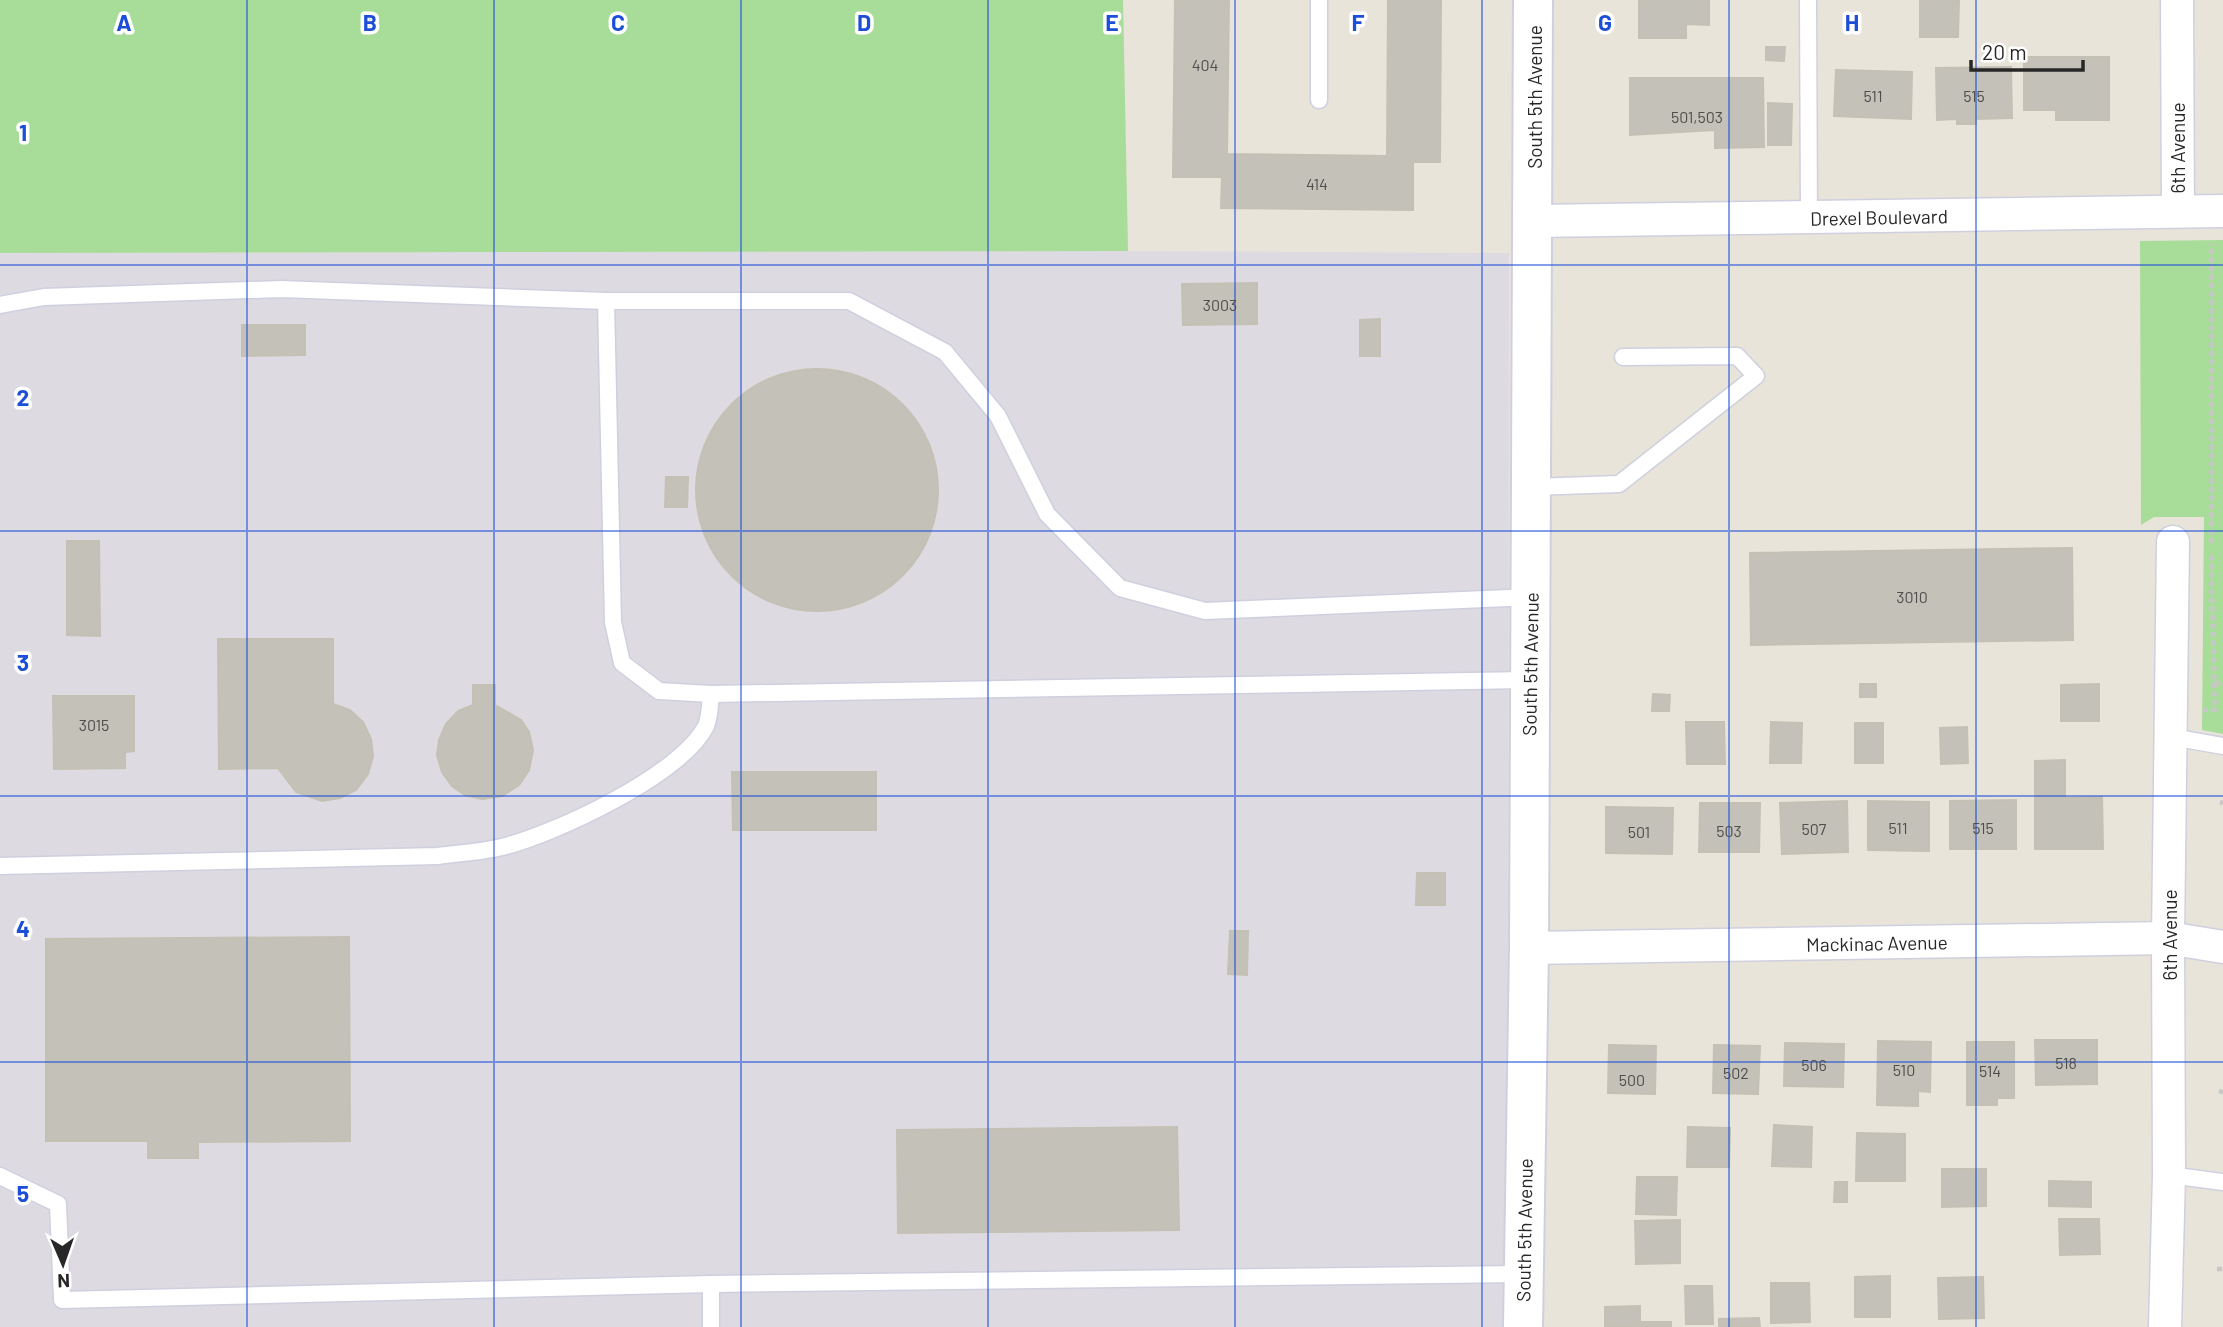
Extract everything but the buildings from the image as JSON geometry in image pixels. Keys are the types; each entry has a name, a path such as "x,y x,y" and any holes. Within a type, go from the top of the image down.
{"street":[{"name":"South 5th Avenue","path":"1523,1327 1529,948 1533,0"},
{"name":"6th Avenue","path":"2177,0 2178,211"},
{"name":"Drexel Boulevard","path":"1534,221 2217,211"},
{"name":"6th Avenue","path":"2165,1327 2169,1175 2168,938 2173,542"},
{"name":"Mackinac Avenue","path":"1529,948 2168,938 2223,947"}],"lane":[{"path":"1319,0 1319,100"},
{"path":"1808,0 1809,219"},
{"path":"0,305 44,297 281,289 606,301 849,301 945,352 998,416 1047,514 1119,588 1205,611 1531,597"},
{"path":"606,301 614,622 622,663 659,691 711,694 1530,680"},
{"path":"1532,487 1619,484 1756,376 1737,356 1623,357"},
{"path":"0,866 439,856 503,846 568,821 649,782 686,749 706,725 711,694"},
{"path":"2172,737 2223,746"},
{"path":"2169,1175 2223,1182"},
{"path":"0,1176 58,1204 62,1300 711,1284 1522,1274"},
{"path":"710,1327 711,1284"}],"path":[{"path":"2214,710 2210,543 2217,211"},
{"path":"2214,683 2223,684"}],"shaded area":[{"path":"0,253 1509,253 1508,1327 0,1327"}],"green space":[{"path":"0,0 1123,0 1128,251 0,253"},
{"path":"2223,240 2223,734 2202,730 2204,517 2154,517 2141,525 2140,241"}]}
